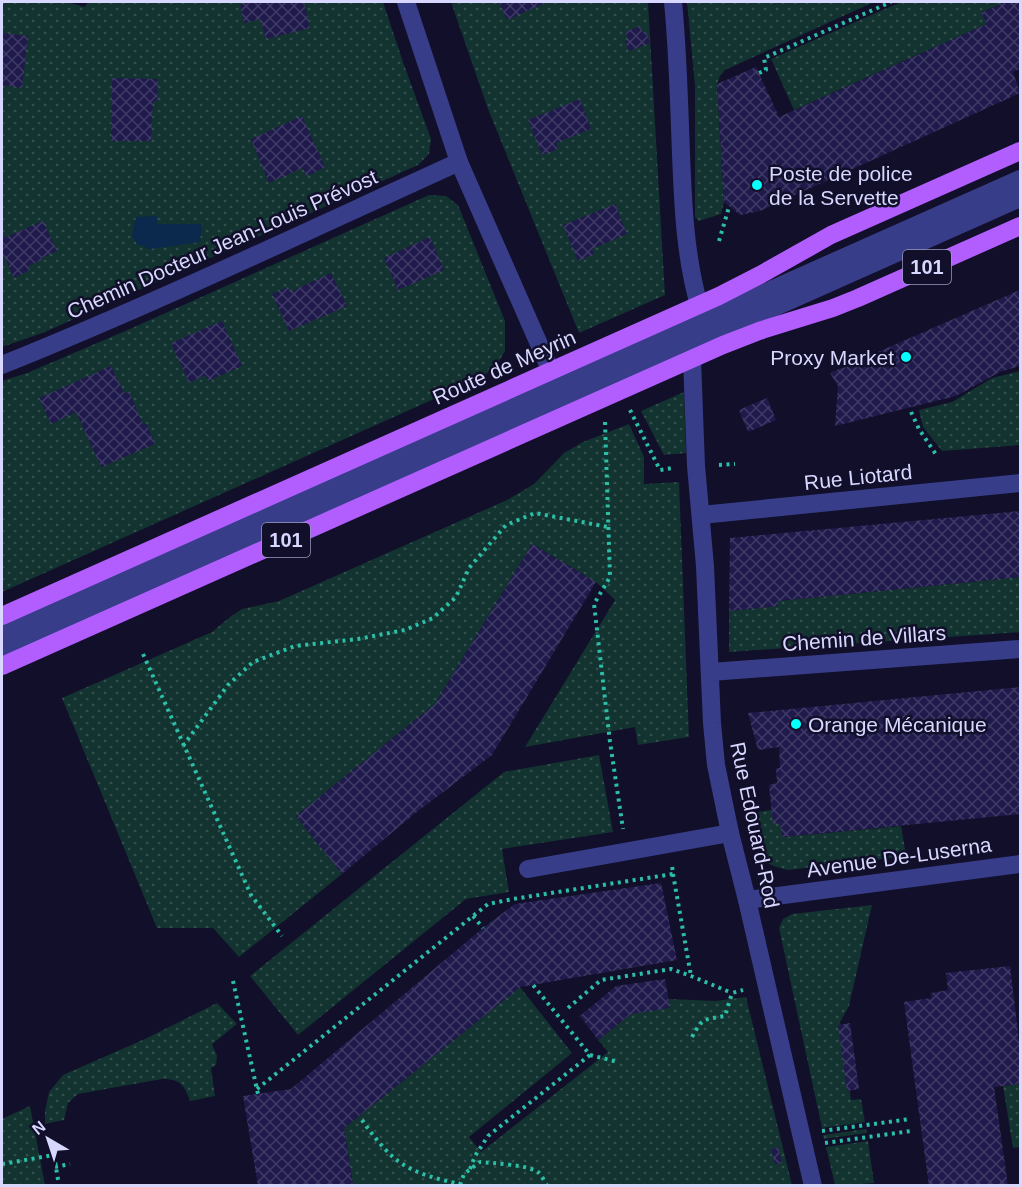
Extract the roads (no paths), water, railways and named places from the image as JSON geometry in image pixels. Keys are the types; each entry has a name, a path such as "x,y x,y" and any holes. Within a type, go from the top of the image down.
{"main road":[{"name":"Route de Meyrin","path":"2,666 557,385 699,304 759,275 831,235 1020,151"},
{"name":"Route de Meyrin","path":"2,616 557,385 692,359 762,330 858,298 1020,226"}],"street":[{"path":"406,2 459,162 557,385"},
{"path":"673,2 684,223 699,304"},
{"name":"Chemin Docteur Jean-Louis Prévost","path":"2,365 211,275 459,162"},
{"path":"2,632 1020,179"},
{"path":"2,651 557,385 1020,198"},
{"name":"Rue Edouard-Rod","path":"692,359 696,466 705,566 716,765 813,1185"},
{"name":"Rue Liotard","path":"701,515 1020,483"},
{"name":"Chemin de Villars","path":"711,672 1020,649"},
{"path":"528,869 730,833"},
{"name":"Avenue De-Luserna","path":"747,900 1020,864"}],"water":[{"path":"157,216 157,224 202,224 200,242 150,249 137,244 132,236 136,217"}],"place":[{"name":"Poste de police de la Servette","path":"757,185"},
{"name":"Proxy Market","path":"906,357"},
{"name":"Orange Mécanique","path":"796,724"}]}
